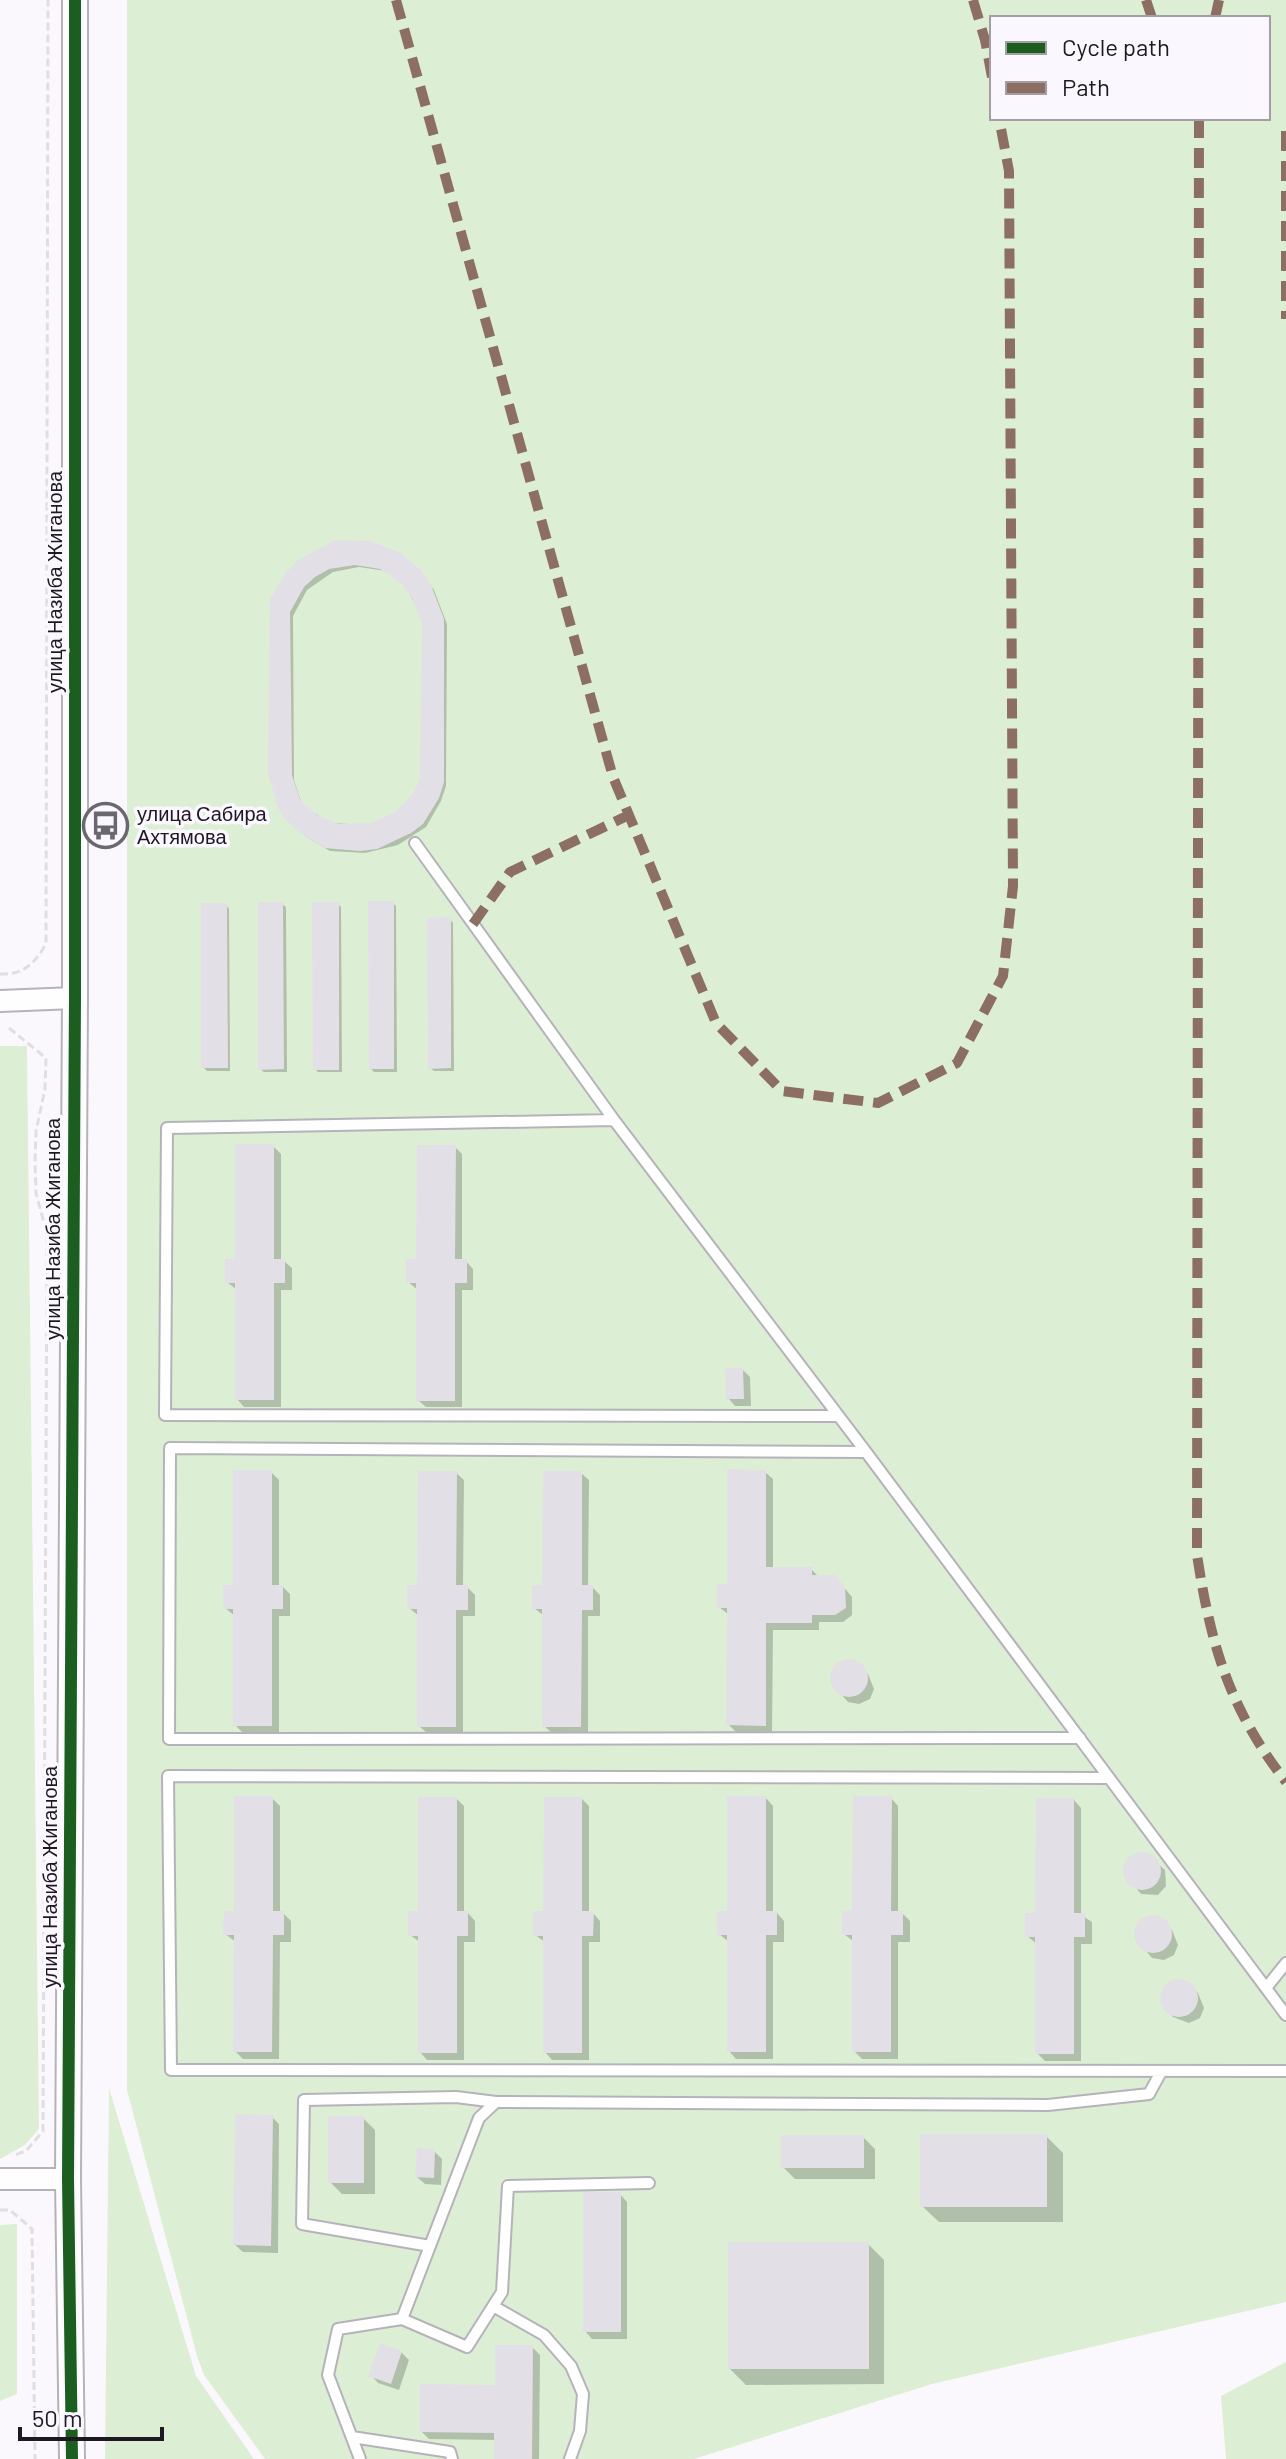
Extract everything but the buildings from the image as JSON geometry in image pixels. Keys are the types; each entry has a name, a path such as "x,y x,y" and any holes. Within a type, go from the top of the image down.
{"street":[{"name":"улица Назиба Жиганова","path":"72,2459 68,2179 75,998 75,0"},
{"path":"0,1001 75,998"},
{"path":"0,2179 68,2179"}],"lane":[{"path":"415,843 614,1120 1286,2015"},
{"path":"614,1120 167,1128 165,1415 836,1416"},
{"path":"866,1452 170,1448 169,1739 1080,1738"},
{"path":"1107,1778 168,1776 171,2070 1286,2071"},
{"path":"1266,1988 1286,1963"},
{"path":"430,2246 302,2224 304,2100 456,2097 496,2102 1048,2105 1149,2094 1161,2072"},
{"path":"402,2319 479,2118 496,2102"},
{"path":"360,2459 328,2375 338,2329 402,2319 467,2347 502,2292 508,2186 649,2183"},
{"path":"493,2306 544,2335 571,2366 583,2394 580,2431 570,2459"},
{"path":"352,2437 450,2452 452,2459"}],"path":[{"path":"0,974 10,974 33,965 46,944 48,0"},
{"path":"9,1028 46,1058 35,1162 36,1193 47,1234 43,2131 26,2151 12,2156"},
{"path":"0,2210 10,2210 32,2229 35,2459"}],"green space":[{"path":"127,0 1286,0 1286,2302 932,2384 694,2459 265,2459 204,2375 127,2090"},
{"path":"0,1046 27,1046 39,2129 25,2145 0,2159"},
{"path":"109,2088 196,2376 254,2459 105,2459"},
{"path":"17,2224 17,2394 0,2401 0,2225"},
{"path":"1286,2362 1286,2459 1226,2459 1221,2396"}],"marked path":[{"path":"396,0 613,777 716,1023 782,1091 878,1103 957,1063 1003,976 1013,886 1009,171 999,120"},
{"path":"973,0 990,66"},
{"path":"1146,0 1151,16"},
{"path":"1215,16 1219,0"},
{"path":"1199,120 1197,1555 1209,1618 1225,1675 1250,1728 1286,1782"},
{"path":"1286,131 1286,319"},
{"path":"473,924 510,872 629,815"}],"cycle path":[{"path":"72,2459 68,2179 75,998 75,0"}],"place":[{"name":"улица Сабира Ахтямова","path":"106,825"}]}
